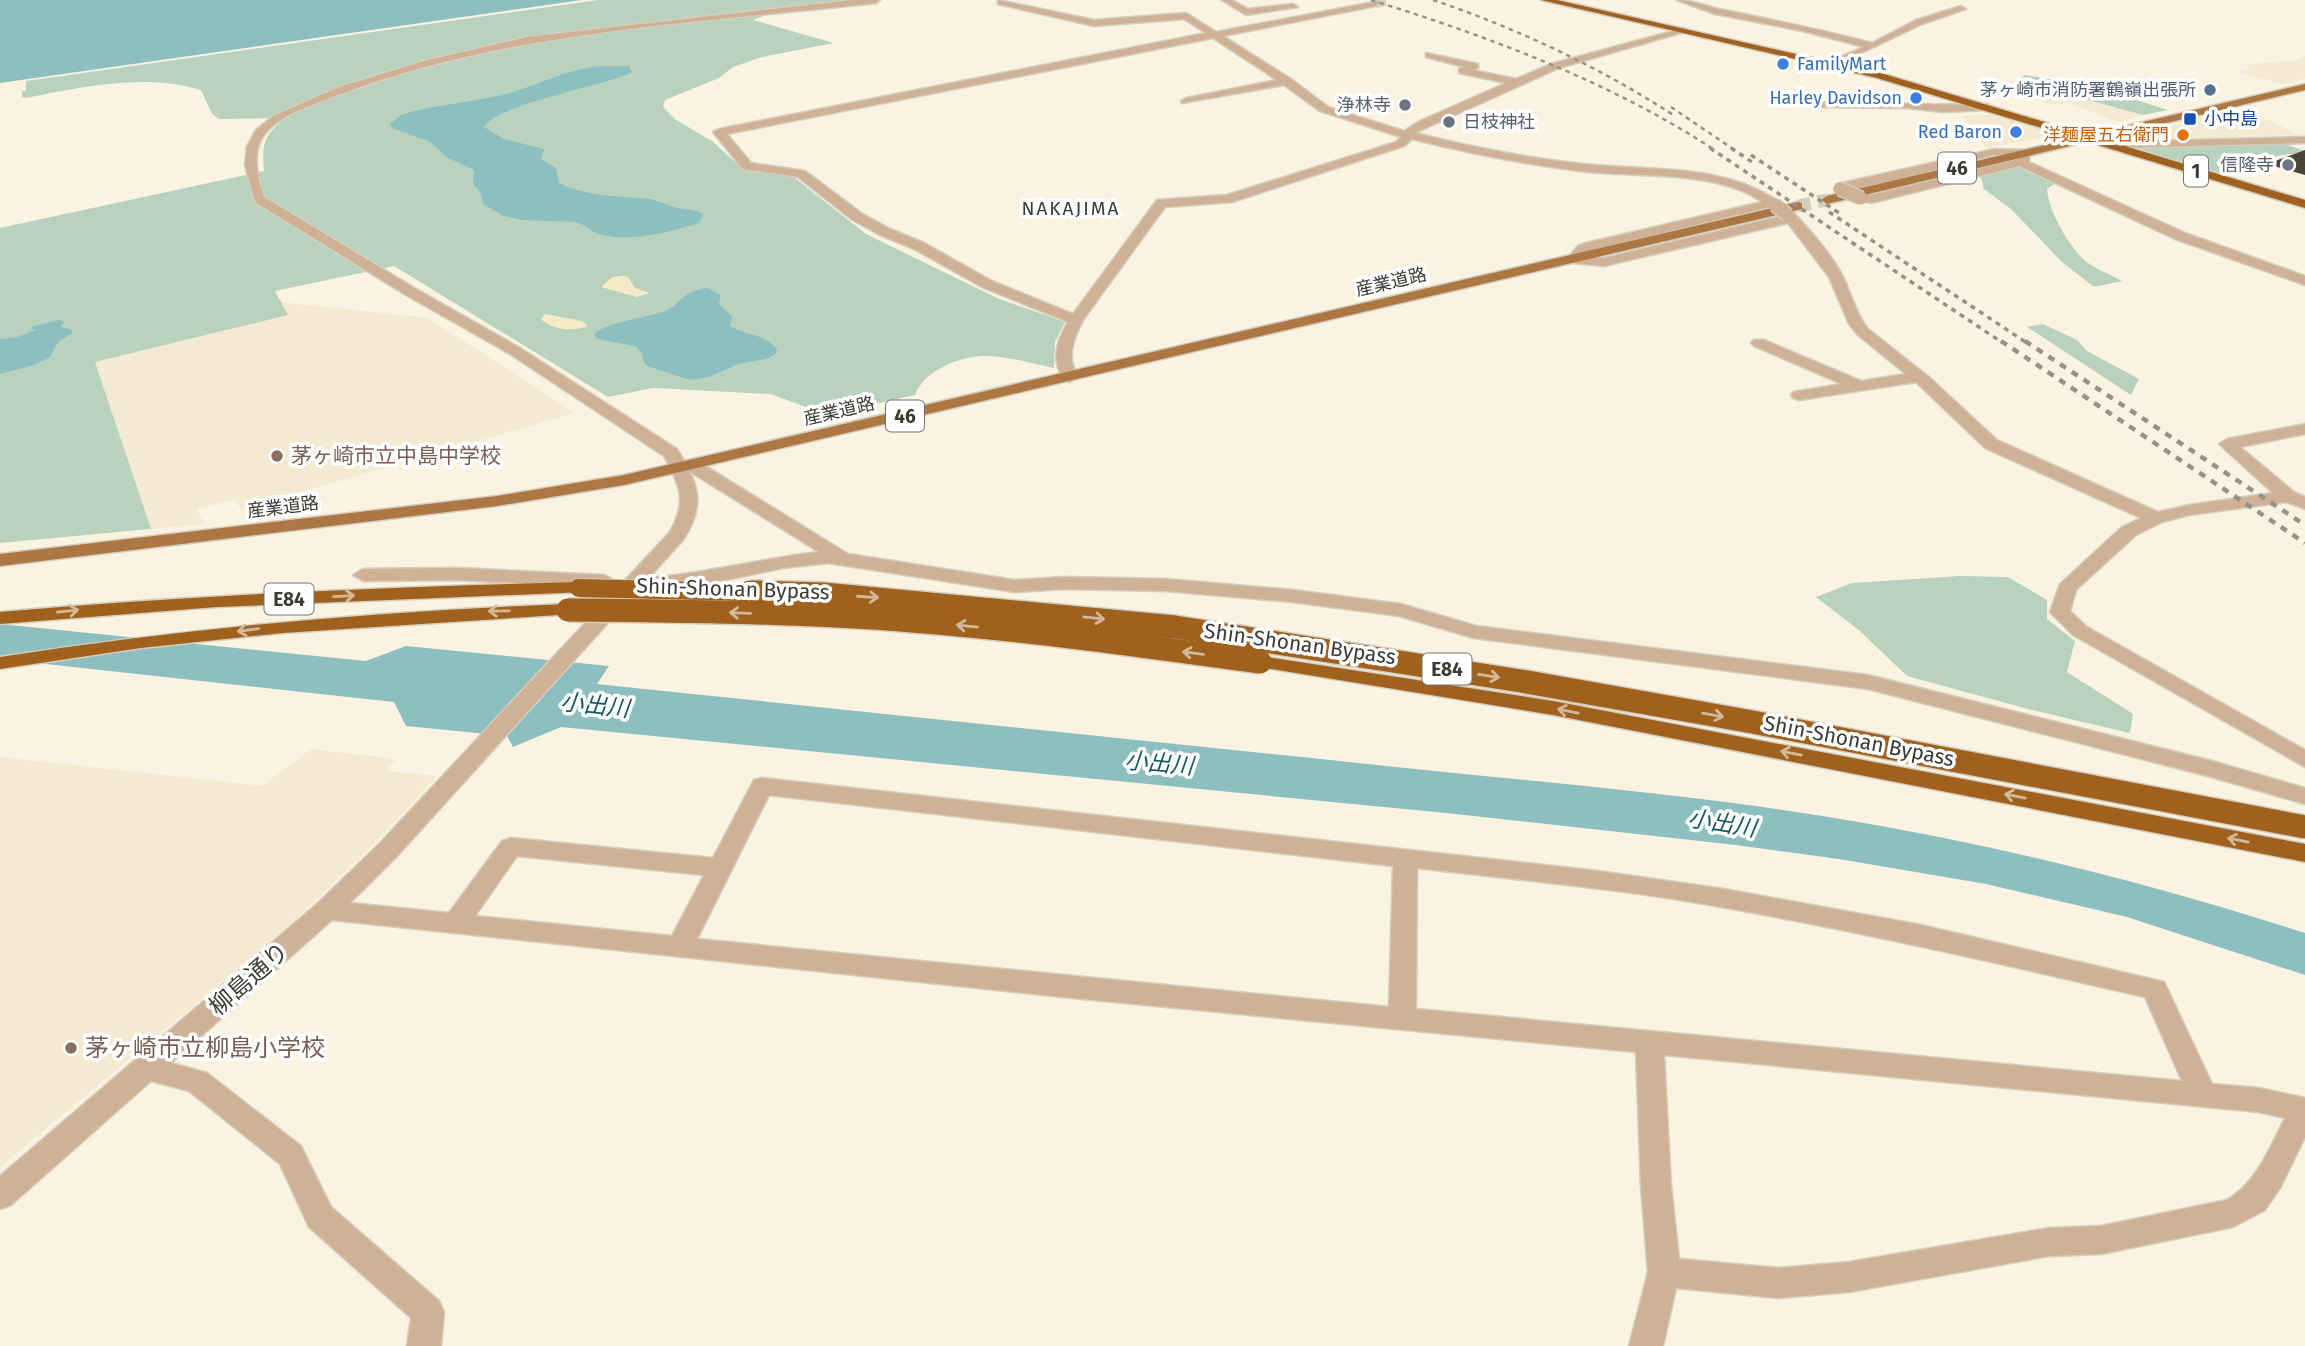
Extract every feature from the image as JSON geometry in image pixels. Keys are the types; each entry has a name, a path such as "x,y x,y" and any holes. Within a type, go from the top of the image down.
{"highway":[{"name":"1","path":"1545,0 1832,64 1987,107 2305,204"},
{"name":"Shin-Shonan Bypass","path":"0,618 80,610 338,596 579,588 824,594 1175,627 1521,681 2305,827"},
{"name":"Shin-Shonan Bypass","path":"0,663 110,646 326,622 473,612 673,611 911,621 1061,635 1247,660 1553,708 2305,853"}],"main road":[{"name":"46","path":"1827,200 2023,157 2088,138 2305,87"},
{"name":"産業道路","path":"0,560 569,491 687,467 1574,259 1793,213"}],"street":[{"path":"843,559 687,467 671,453 515,351 411,292 259,199 252,184 251,168 253,149 259,132 279,116 347,89 487,48 527,40 876,0"},
{"path":"1226,0 1246,12 1299,7"},
{"path":"1287,0 1315,16"},
{"path":"1681,0 1718,12 1873,46"},
{"path":"1002,2 1094,23 1186,16 1330,112 1408,136 1534,162 1677,174 1726,182 1758,193 1773,204 1793,213 1836,277 1859,327 1884,351 1919,377 1991,444 2156,518"},
{"path":"1076,320 987,284 919,246 883,231 856,216 801,174 747,166 719,132 1376,3"},
{"path":"1832,64 1919,22 1961,9"},
{"path":"1070,377 1065,369 1063,344 1076,320 1161,203 1228,199 1400,144 1408,133 1424,123 1514,82 1555,66 1681,30"},
{"path":"1429,55 1474,66 1463,71 1514,82"},
{"path":"1186,101 1286,81"},
{"path":"1817,105 1907,105 1943,109 1987,107"},
{"path":"2110,145 2305,140"},
{"path":"2023,157 1871,199 1861,198 1840,189 1992,152 2023,157 2180,236 2305,281"},
{"path":"1574,259 1583,249 1591,246 1773,204"},
{"path":"1759,343 1860,386"},
{"path":"1799,395 1919,377"},
{"path":"2297,500 2227,444 2305,429"},
{"path":"634,583 685,522 690,500 687,467"},
{"path":"2297,500 2156,518 2129,531 2067,588 2060,612 2080,631 2305,760"},
{"path":"363,575 680,582 808,558 843,559 1015,586 1064,583 1166,585 1293,596 1401,610 1474,632 1815,673 1923,694 2305,796"},
{"name":"柳島通り","path":"0,1195 327,910 390,848 634,583"},
{"path":"679,948 762,786 1598,880 1724,898 1921,935 2155,989 2203,1095"},
{"path":"454,924 511,847 720,869"},
{"path":"1402,1020 1405,859"},
{"path":"327,910 1402,1020 2259,1100 2304,1110 2269,1179 2254,1200 2233,1213 2101,1241 2049,1242 1849,1277 1778,1283 1664,1272"},
{"path":"1646,1346 1664,1272 1656,1186 1650,1043"},
{"path":"146,1068 197,1081 291,1155 320,1217 428,1312 424,1346"}],"shaded area":[{"path":"2305,56 2305,79 2282,84 2237,72 2249,70 2247,64 2295,61"},
{"path":"2037,86 2143,115 2118,122 2068,103 2051,104 2024,97"},
{"path":"2236,110 2262,117 2300,135 2167,139 2147,132"},
{"path":"1993,114 2040,129 2047,136 1986,148 1964,116"},
{"name":"茅ヶ崎市立中島中学校","path":"280,302 428,318 575,413 249,507 240,508 235,499 197,509 204,524 151,529 95,362 287,315"},
{"name":"茅ヶ崎市立柳島小学校","path":"311,749 396,759 386,771 437,776 374,844 284,930 0,1167 0,757 262,786"}],"green space":[{"path":"598,0 857,0 777,10 753,20 834,43 762,57 733,67 719,78 665,100 663,107 676,120 712,141 742,168 795,178 866,234 997,298 1065,322 1055,342 1054,368 1000,357 963,359 934,372 919,386 915,395 827,415 771,394 653,388 608,397 394,266 275,291 288,315 95,362 151,529 0,543 0,228 264,171 263,154 266,141 272,130 285,118 219,119 212,114 201,90 180,85 114,83 26,98 22,97 22,91 26,90 26,81"},
{"path":"2025,75 2137,93 2136,100 2168,110 2143,115 2037,86 2037,80 2022,77"},
{"path":"2285,144 2305,151 2305,156 2295,154 2275,157 2226,175 2197,169 2137,148"},
{"path":"2014,165 2054,184 2047,189 2048,198 2070,244 2086,262 2122,281 2094,287 2062,262 2011,209 1984,189 1980,174"},
{"path":"2043,324 2077,340 2087,351 2139,379 2131,395 2027,327"},
{"path":"1960,576 2008,577 2047,600 2047,619 2075,641 2067,672 2133,714 2130,733 1907,676 1860,631 1816,597 1852,583"}],"sand":[{"path":"612,277 628,277 635,288 650,293 637,297 601,287"},
{"path":"545,314 582,321 588,326 557,328 541,319"}],"water":[{"path":"0,0 582,0 0,83"},
{"path":"600,66 629,66 632,72 509,110 493,118 484,127 504,139 544,149 541,159 556,168 559,183 570,188 651,199 697,211 703,214 699,223 663,233 624,237 599,234 575,222 522,220 504,216 484,205 480,192 473,184 474,170 448,158 430,142 392,128 390,124 401,115 414,111 504,94 566,73"},
{"path":"707,288 721,295 719,304 732,316 730,326 766,340 777,349 776,354 766,359 738,364 709,377 690,380 647,366 642,353 635,346 597,339 594,334 615,324 660,313 673,307 685,296"},
{"path":"59,320 64,322 61,327 71,329 73,333 59,341 49,358 0,374 0,339 17,337 36,330 31,329 34,326"},
{"name":"小出川","path":"0,624 366,661 406,646 609,666 597,684 1595,787 1841,819 1959,841 2075,867 2191,898 2305,933 2305,975 2127,917 1986,884 1839,859 1446,813 561,727 513,747 507,736 406,726 394,702 0,659"}],"building":[{"name":"信隆寺","path":"2305,150 2305,175 2267,164"}],"tunnel":[{"path":"1376,3 1388,0"},
{"path":"1798,206 1827,200"}],"railway":[{"path":"1371,0 1503,45 1591,82 1674,125 1713,149"},
{"path":"1433,0 1496,23 1588,65 1675,116"},
{"path":"1671,107 1733,149"},
{"path":"1710,148 2003,343"},
{"path":"1731,148 1755,164"},
{"path":"1751,155 1839,213"},
{"path":"1829,212 2027,343"},
{"path":"2001,341 2305,543"},
{"path":"2025,341 2305,525"}],"place":[{"name":"FamilyMart","path":"1783,64"},
{"name":"茅ヶ崎市消防署鶴嶺出張所","path":"2210,90"},
{"name":"Harley Davidson","path":"1916,98"},
{"name":"浄林寺","path":"1405,105"},
{"name":"小中島","path":"2190,119"},
{"name":"日枝神社","path":"1449,122"},
{"name":"Red Baron","path":"2016,132"},
{"name":"洋麺屋五右衛門","path":"2183,135"},
{"name":"信隆寺","path":"2288,165"},
{"name":"茅ヶ崎市立中島中学校","path":"277,456"},
{"name":"茅ヶ崎市立柳島小学校","path":"71,1048"}],"district":[{"name":"NAKAJIMA","path":"1071,208"}]}
